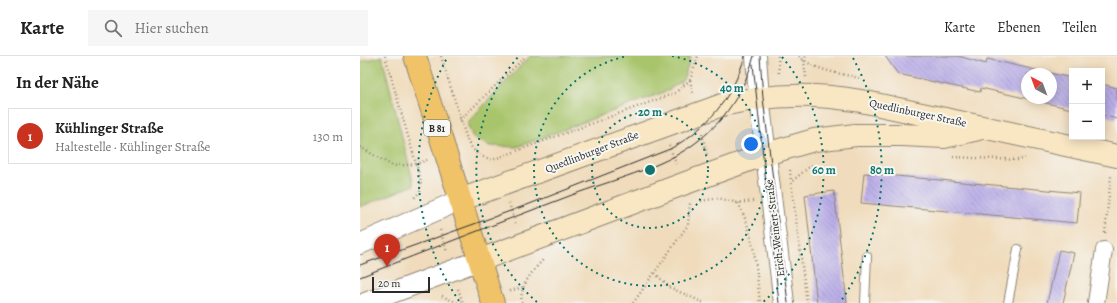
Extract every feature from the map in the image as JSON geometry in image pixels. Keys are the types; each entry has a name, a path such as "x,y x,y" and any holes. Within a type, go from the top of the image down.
{"main road":[{"name":"B 81","path":"415,56 493,303"},
{"name":"Quedlinburger Straße","path":"460,200 722,104 759,98 808,95 839,97 985,128 1111,165"},
{"name":"Quedlinburger Straße","path":"480,260 766,154 814,140 856,135 944,137 985,128"}],"street":[{"name":"Erich-Weinert-Straße","path":"756,56 759,98 784,303"},
{"path":"360,244 460,200"},
{"path":"1096,303 1104,250"},
{"path":"365,303 480,260"}],"lane":[{"path":"1008,303 1018,250"},
{"path":"865,303 867,256"}],"path":[{"path":"385,56 422,181 420,192 430,196 463,303"},
{"path":"441,56 468,143 478,155 492,160 675,93 690,80 698,56"},
{"path":"460,120 526,56"},
{"path":"799,56 804,61 806,56"},
{"path":"690,80 711,174 718,198"},
{"path":"634,303 688,225 690,203 654,101"},
{"path":"360,148 393,166 416,164"},
{"path":"950,157 1019,160 1031,156"},
{"path":"492,160 532,271 525,286 522,303"},
{"path":"807,303 791,182 816,161"},
{"path":"1111,165 1117,176"},
{"path":"1104,250 1111,165"},
{"path":"738,203 747,218 754,251 760,303"},
{"path":"655,273 669,287 704,303"},
{"path":"441,296 458,303"}],"green space":[{"path":"382,56 414,185 360,207 360,62"},
{"path":"530,56 691,56 683,80 667,91 517,147 490,146 473,138 467,123"}],"building":[{"path":"885,56 958,56 986,64 987,59 1027,68 1021,68 1021,97 981,88 980,92 898,74"},
{"path":"1057,75 1069,77 1069,108 1050,104 1057,104"},
{"path":"1105,85 1117,88 1117,119 1105,116"},
{"path":"864,173 1080,193 1077,223 861,203"},
{"path":"834,191 847,303 817,303 805,195"},
{"path":"1059,250 1074,253 1063,303 1047,303"}],"tram line":[{"path":"360,265 527,205 670,149 684,141 717,110 734,85 745,56"},
{"path":"360,277 572,195 651,167 681,153 705,135 724,116 739,94 754,56"},
{"path":"760,56 763,98 788,303"},
{"path":"753,64 779,303"}],"place":[{"name":"Kühlinger Straße","path":"387,267"}]}
